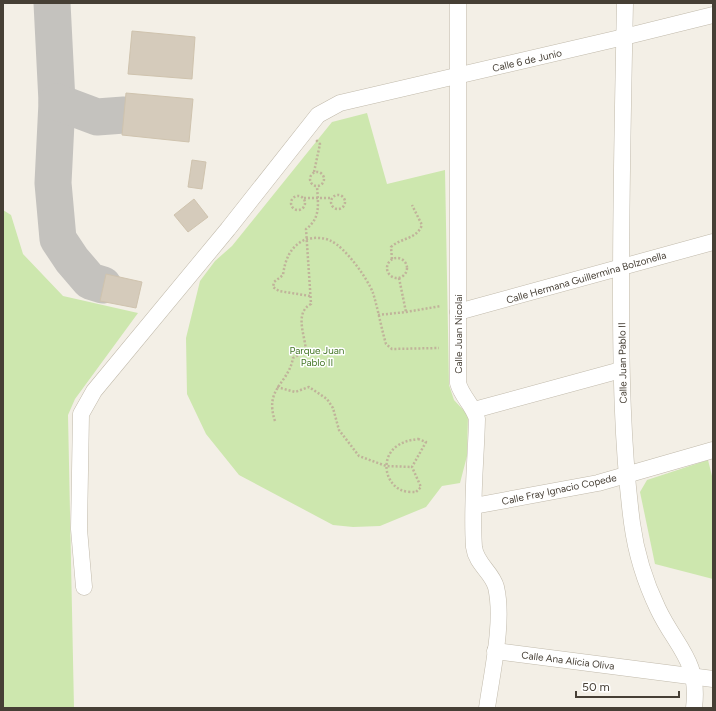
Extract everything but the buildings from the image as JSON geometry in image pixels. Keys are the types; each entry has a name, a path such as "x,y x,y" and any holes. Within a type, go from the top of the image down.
{"street":[{"name":"Calle Juan Nicolai","path":"458,3 458,383 461,394 474,410"},
{"name":"Calle Juan Pablo II","path":"625,3 621,370 627,475 632,525 644,578 658,611 686,655 694,675 694,708"},
{"name":"Calle 6 de Junio","path":"84,587 79,530 81,414 94,391 228,230 318,115 340,102 624,37 713,15"},
{"name":"Calle Hermana Guillermina Bolzonella","path":"458,312 621,266 713,242"},
{"path":"487,708 495,651 499,602 495,584 478,560 474,549 477,419 474,410 621,370"},
{"name":"Calle Fray Ignacio Copede","path":"474,506 598,483 713,450"},
{"name":"Calle Ana Alicia Oliva","path":"495,651 694,675 713,679"}],"path":[{"path":"314,172 320,172 324,176 324,182 317,186 312,185 309,179 314,172 320,144"},
{"path":"275,421 271,408 277,387 291,368 293,358 306,350 302,314 306,307 311,304 306,230 312,225 318,216 317,186"},
{"path":"304,198 306,203 304,208 299,210 293,208 291,203 293,197 299,195 304,198 331,198 336,195 342,196 345,200 344,206 340,209 335,209 331,204 331,198"},
{"path":"392,259 391,247 397,241 414,237 420,232 422,225 412,206"},
{"path":"310,296 279,291 273,287 274,282 283,275 284,263 289,252 298,244 306,239 320,238 331,241 341,247 366,280 372,292 386,344 392,349 439,348"},
{"path":"400,258 406,264 406,271 399,278 395,278 388,273 387,265 392,259 400,258"},
{"path":"399,278 406,312"},
{"path":"378,315 441,306"},
{"path":"277,387 295,392 309,387 316,390 327,399 333,408 339,430 358,456 386,466 412,467"},
{"path":"418,439 426,442 412,467 421,487 416,492 402,491 392,484 387,475 386,466 390,453 397,446 407,441 418,439"}],"green space":[{"name":"Parque Juan Pablo II","path":"367,113 387,184 445,170 449,385 454,400 468,415 467,456 460,483 442,486 426,507 380,526 353,527 333,525 239,475 206,434 187,394 186,338 200,281 215,261 232,246 332,122"},
{"path":"3,210 11,215 23,254 63,296 138,313 75,399 68,415 74,708 3,708"},
{"path":"708,460 713,480 713,579 655,564 640,492 647,480"}],"taxiway":[{"path":"52,3 57,102 53,183 58,239 72,260 90,281 103,285"},
{"path":"57,102 97,117 124,115"}]}
